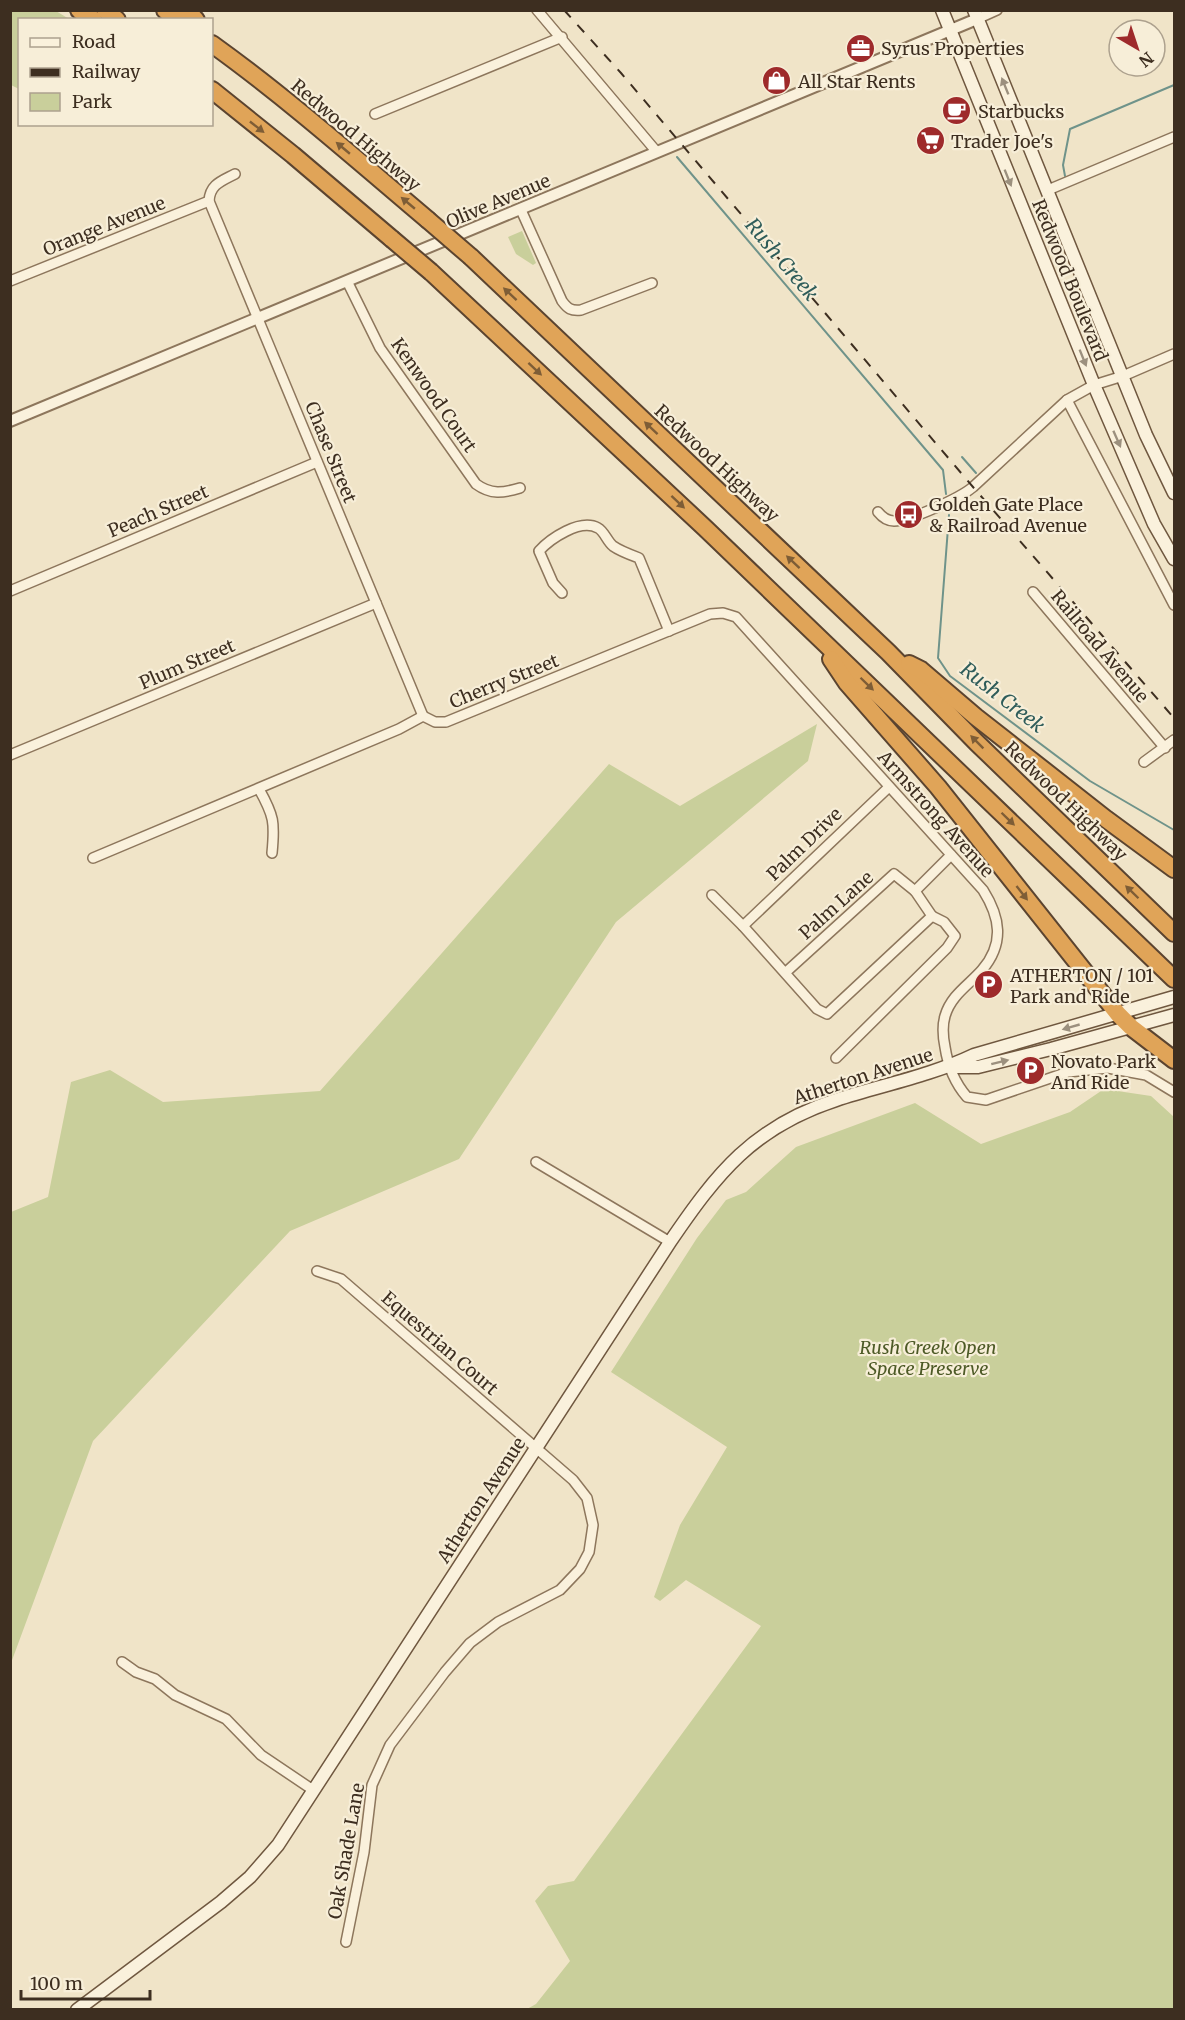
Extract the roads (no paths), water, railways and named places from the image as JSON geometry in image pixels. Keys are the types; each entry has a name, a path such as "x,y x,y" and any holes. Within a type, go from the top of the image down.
{"highway":[{"path":"213,37 237,62"},
{"name":"Redwood Highway","path":"213,45 237,62 471,257 888,652 976,742 1174,933"},
{"path":"213,91 431,272 705,528 1174,979"},
{"path":"810,629 847,683 938,787 1118,1014 1174,1060"},
{"path":"888,652 921,670 998,735 1174,869"}],"main road":[{"name":"Redwood Boulevard","path":"942,10 1094,385 1154,524 1174,559"},
{"name":"Redwood Boulevard","path":"976,15 1146,435 1174,493"},
{"name":"Atherton Avenue","path":"77,2010 250,1877 278,1845 670,1242 705,1192 730,1162 776,1127 802,1113 834,1101 948,1067 974,1055 1169,998"},
{"name":"Atherton Avenue","path":"948,1067 978,1067 1174,1015"}],"street":[{"path":"537,10 656,151"},
{"name":"Olive Avenue","path":"10,421 257,317 521,210 656,151 950,31 976,15 997,10"},
{"path":"375,114 562,37"},
{"path":"1048,190 1174,137"},
{"path":"209,201 214,185 235,174"},
{"name":"Orange Avenue","path":"10,281 209,201"},
{"name":"Chase Street","path":"209,201 423,716"},
{"path":"521,210 562,301 568,309 581,310 652,283"},
{"name":"Kenwood Court","path":"347,281 380,348 476,484 486,491 502,493 520,488"},
{"path":"878,512 886,519 899,520 967,493 1067,400 1094,385 1123,376 1174,354"},
{"path":"1067,400 1174,605"},
{"name":"Peach Street","path":"10,591 317,462"},
{"path":"562,593 553,583 539,551 549,540 588,524 599,528 614,546 639,558 669,631"},
{"name":"Railroad Avenue","path":"1033,592 1165,747"},
{"name":"Plum Street","path":"10,755 376,603"},
{"name":"Cherry Street","path":"423,716 435,722 446,722 710,614 723,613 736,617 829,719"},
{"path":"93,858 399,729 423,716"},
{"name":"Armstrong Avenue","path":"829,719 983,890 993,906 998,921 998,936 994,952 982,969 959,991 945,1017 943,1036 948,1067"},
{"path":"1144,762 1174,740"},
{"name":"Palm Drive","path":"743,926 889,787"},
{"path":"259,789 272,812 274,828 272,853"},
{"path":"915,891 951,855"},
{"name":"Palm Lane","path":"785,973 894,874 915,891 932,916 944,922 955,936 947,948 836,1058"},
{"path":"712,896 743,926 817,1010 827,1014 932,916"},
{"path":"948,1067 967,1097 976,1100 986,1100 1068,1072 1108,1068 1146,1075 1174,1092"},
{"path":"536,1162 670,1242"},
{"name":"Equestrian Court","path":"317,1271 341,1279 536,1449"},
{"name":"Oak Shade Lane","path":"346,1942 364,1852 372,1785 390,1745 470,1643 498,1622 560,1590 576,1575 589,1552 593,1525 586,1498 573,1480 536,1449"},
{"path":"122,1662 136,1672 155,1679 174,1695 226,1719 261,1755 313,1790"}],"waterway":[{"path":"1065,176 1063,165 1070,129 1174,85"},
{"name":"Rush Creek","path":"677,157 943,470 946,494"},
{"path":"962,457 976,473"},
{"name":"Rush Creek","path":"949,515 938,658 950,676 1090,781 1174,830"}],"railway":[{"path":"564,10 621,73 973,487 1174,718"}],"place":[{"name":"Syrus Properties","path":"860,48"},
{"name":"All Star Rents","path":"777,81"},
{"name":"Starbucks","path":"957,111"},
{"name":"Trader Joe's","path":"930,141"},
{"name":"Golden Gate Place & Railroad Avenue","path":"908,514"},
{"name":"ATHERTON / 101 Park and Ride","path":"989,985"},
{"name":"Novato Park And Ride","path":"1030,1071"}],"park label":[{"name":"Rush Creek Open Space Preserve","path":"928,1357"}]}
